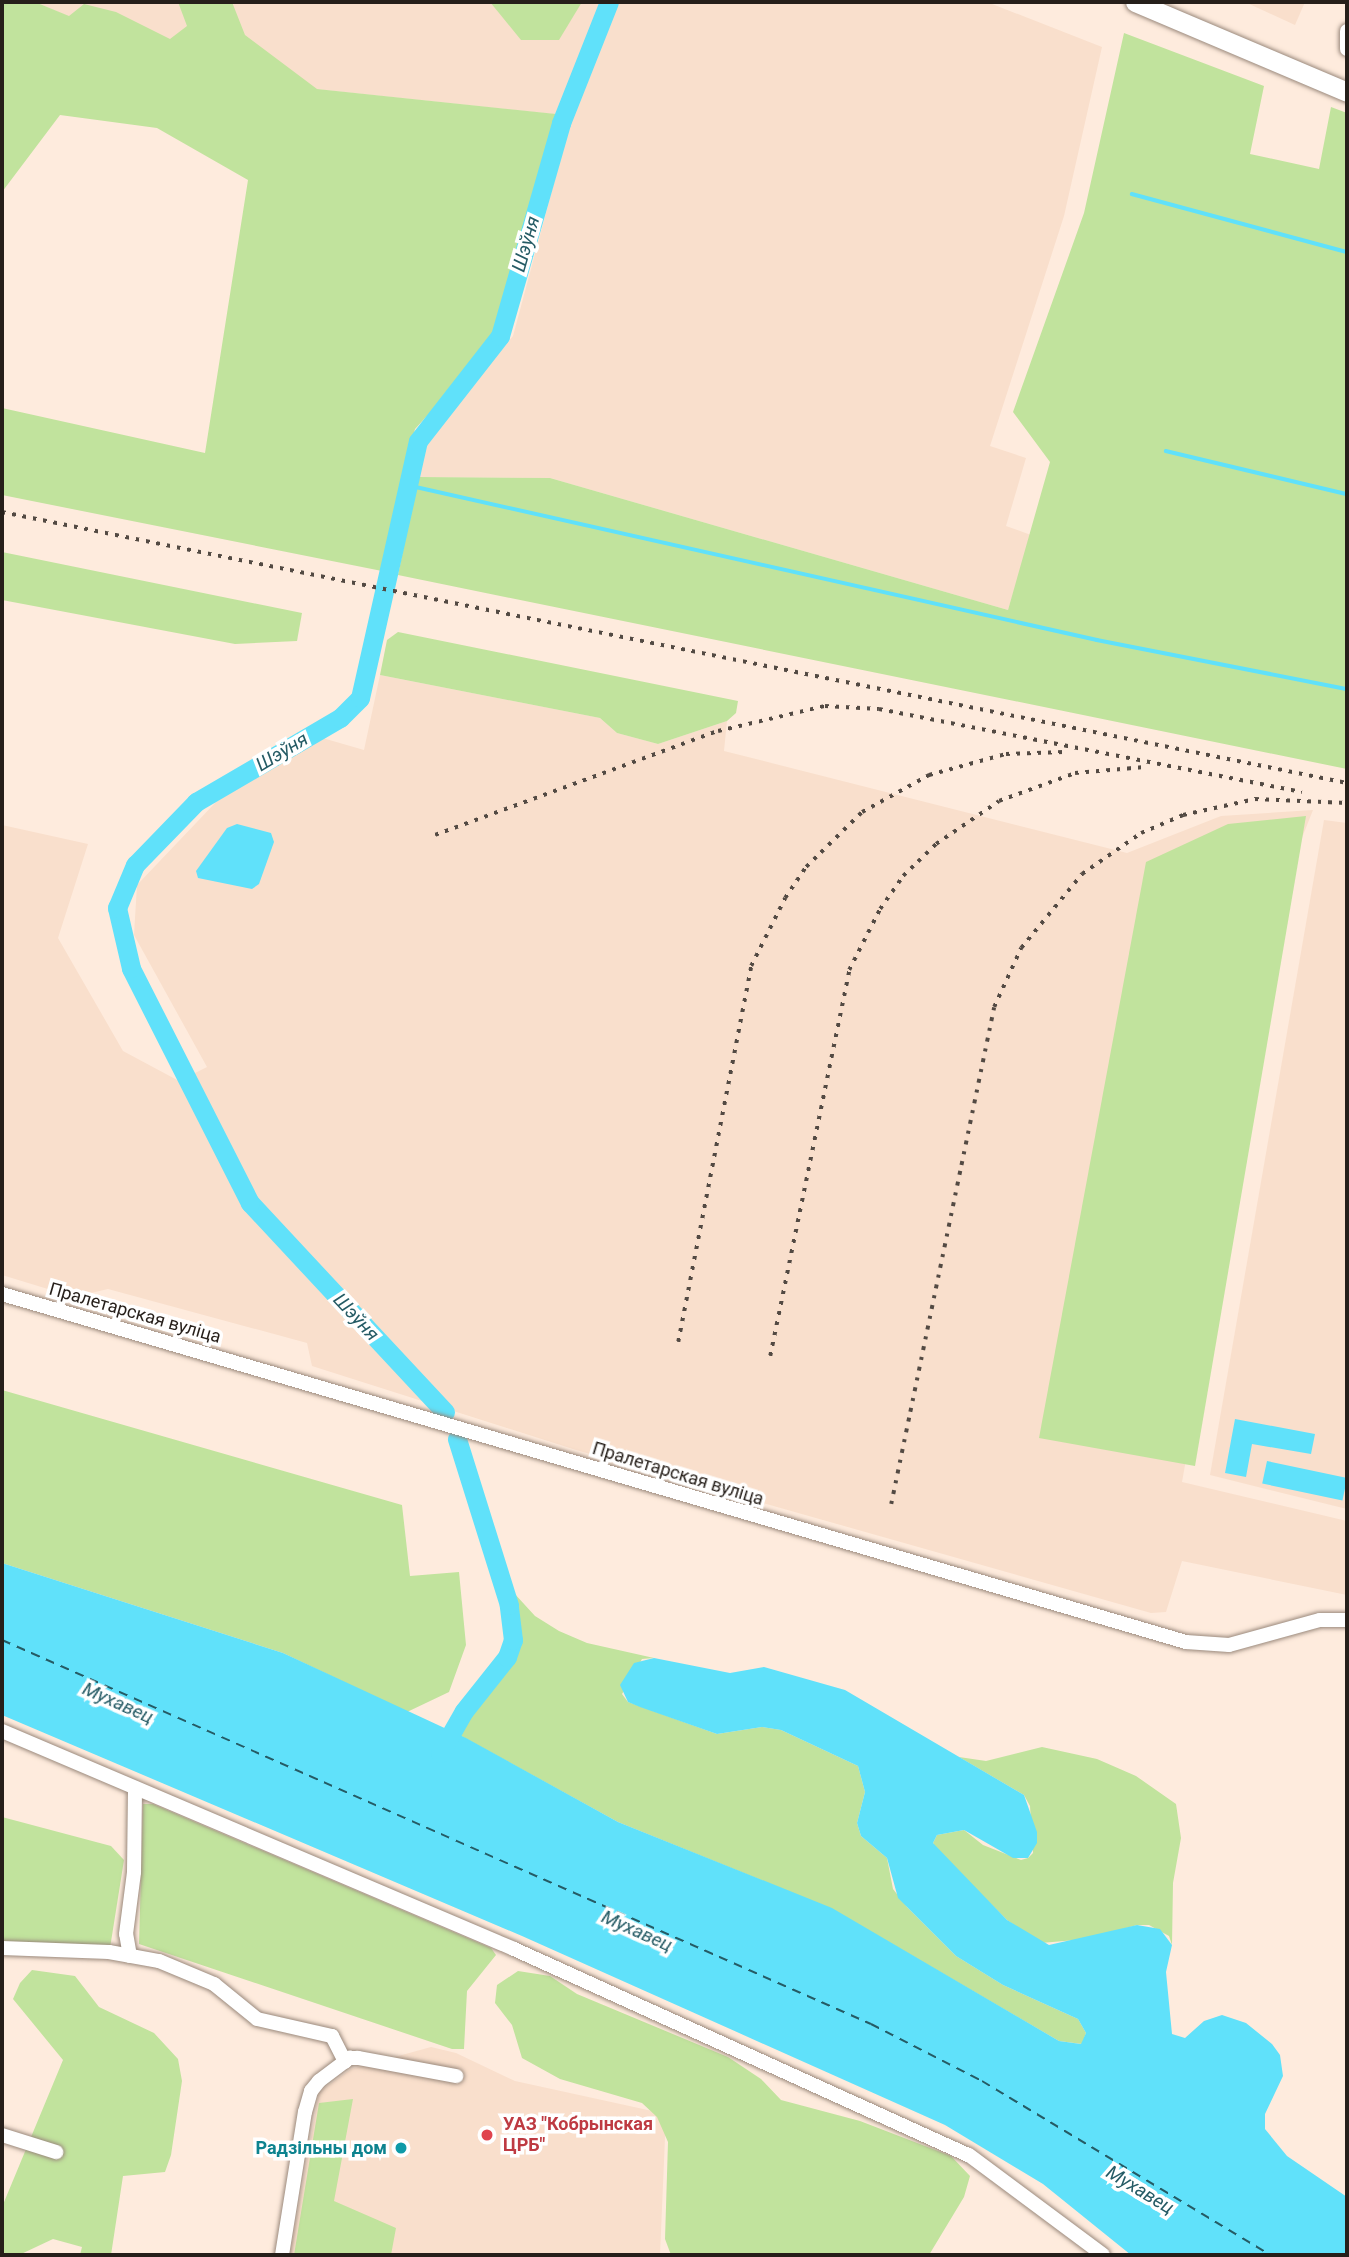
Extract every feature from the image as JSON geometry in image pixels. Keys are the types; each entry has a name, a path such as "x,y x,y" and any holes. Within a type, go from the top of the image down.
{"main road":[{"path":"1135,2 1347,92"}],"street":[{"path":"1347,30 1347,50"},
{"name":"Пралетарская вуліца","path":"2,1294 1186,1642 1229,1645 1320,1620 1347,1620"},
{"path":"2,1731 514,1949 969,2155 1103,2255"},
{"path":"130,1956 126,1934 134,1872 135,1788"},
{"path":"2,1948 130,1956 159,1961 214,1984 257,2019 325,2033 340,2046 345,2062"},
{"path":"282,2255 311,2091 345,2062 358,2058 456,2077"},
{"path":"2,2135 56,2152"}],"shaded area":[{"path":"35,2 987,2 1102,47 1064,216 990,446 1026,458 1006,526 1031,535 1008,610 550,478 418,477 426,442 513,336 572,116 211,78"},
{"path":"1245,2 1305,2 1295,25"},
{"path":"380,675 600,718 617,733 658,744 727,721 724,751 1127,853 1221,816 1313,810 1292,863 1182,1482 1347,1521 1347,1595 1182,1561 1166,1612 1151,1613 576,1450 312,1366 307,1343 108,1289 74,1297 2,1275 2,825 88,844 58,938 123,1051 179,1081 207,1067 134,935 137,885 216,802 319,737 364,750"},
{"path":"1324,820 1347,823 1347,1509 1210,1475"},
{"name":"УАЗ \"Кобрынская ЦРБ\"","path":"431,2047 456,2053 515,2081 666,2114 660,2255 290,2255 319,2092 351,2069"}],"green space":[{"path":"2,2 35,2 69,16 84,4 116,12 170,39 187,26 178,2 232,2 245,35 317,89 556,114 494,329 484,353 415,429 382,571 2,495 2,408 205,453 248,180 157,128 60,115 2,192"},
{"path":"490,2 582,2 559,40 521,40"},
{"path":"1124,33 1264,86 1250,154 1319,169 1331,107 1347,113 1347,769 398,575 418,477 550,478 1008,610 1050,462 1013,412 1084,213"},
{"path":"2,552 302,613 297,641 235,644 2,600"},
{"path":"398,632 738,701 736,713 727,721 658,744 617,733 600,718 380,675 387,640"},
{"path":"1306,816 1195,1466 1039,1438 1146,862 1228,824"},
{"path":"2,1390 402,1505 410,1576 459,1572 466,1645 449,1692 407,1712 283,1653 2,1563"},
{"path":"501,1579 535,1616 559,1631 587,1643 654,1658 642,1659 622,1694 628,1702 717,1734 762,1727 781,1730 858,1766 865,1792 857,1823 861,1836 887,1858 893,1889 907,1907 956,1956 1003,1985 1078,2019 1086,2033 1082,2044 1059,2041 832,1909 618,1822 452,1731 507,1657 513,1640 513,1622"},
{"path":"1042,1747 1097,1759 1136,1776 1176,1804 1181,1838 1173,1883 1172,1945 1169,1936 1149,1925 1137,1925 1087,1939 1041,1943 1007,1920 937,1850 933,1843 937,1835 964,1830 983,1845 1021,1860 1028,1858 1033,1853 1030,1806 1024,1795 959,1757 986,1761"},
{"path":"143,1804 153,1804 491,1948 496,1955 467,1991 464,2049 452,2049 139,1944"},
{"path":"2,1817 111,1846 124,1860 110,1948 2,1944"},
{"path":"32,1970 75,1976 99,2007 154,2033 178,2059 182,2081 171,2155 165,2172 123,2176 111,2255 80,2255 82,2247 53,2239 19,2255 2,2255 2,2207 63,2060 13,1999 20,1983"},
{"path":"518,1971 550,1976 577,1994 728,2057 761,2079 781,2100 860,2121 951,2156 970,2176 964,2197 929,2255 671,2255 665,2239 668,2142 657,2117 642,2103 560,2079 522,2058 512,2025 495,2003 497,1985"},
{"path":"353,2099 334,2201 396,2228 391,2255 294,2255 319,2103"}],"water":[{"path":"237,824 271,833 274,842 259,884 252,889 198,878 196,871 227,828"},
{"path":"1235,1419 1315,1434 1311,1454 1252,1444 1246,1477 1225,1473"},
{"path":"1267,1461 1347,1478 1342,1501 1262,1483"},
{"name":"Мухавец","path":"2,1563 283,1653 466,1738 618,1822 832,1908 1059,2041 1081,2044 1086,2033 1078,2019 1003,1985 956,1956 898,1898 887,1858 861,1836 857,1823 865,1792 858,1766 781,1730 762,1727 717,1734 628,1702 620,1685 634,1663 654,1658 730,1673 764,1667 845,1690 1024,1795 1037,1832 1037,1843 1028,1858 1013,1858 964,1830 937,1835 933,1843 1007,1920 1049,1945 1137,1925 1160,1929 1172,1945 1166,1972 1172,2034 1185,2038 1204,2021 1222,2015 1246,2023 1272,2044 1280,2055 1283,2076 1265,2114 1265,2129 1287,2156 1347,2197 1347,2255 1131,2255 1043,2184 945,2125 522,1936 2,1715"}],"waterway":[{"name":"Шэўня","path":"445,1412 250,1203 131,968 117,908 135,865 196,802 340,718 360,698 418,441 500,336 561,123 609,2"},
{"path":"1132,194 1347,252"},
{"path":"1166,451 1347,494"},
{"path":"407,485 1097,640 1347,689"},
{"name":"Шэўня","path":"440,1753 464,1711 507,1657 513,1640 509,1605 457,1439"}],"ferry route":[{"path":"2,1640 871,2024 982,2081 1271,2255"}],"railway":[{"path":"2,512 1347,783"},
{"path":"435,835 718,731 825,706 879,709 1302,792"},
{"path":"678,1342 751,966 785,898 806,867 862,812 929,775 1006,754 1064,752"},
{"path":"770,1356 849,970 880,909 903,876 936,844 999,801 1075,773 1145,767"},
{"path":"891,1504 994,1007 1021,948 1082,874 1141,833 1183,815 1255,799 1347,803"}],"place":[{"name":"УАЗ \"Кобрынская ЦРБ\"","path":"487,2135"},
{"name":"Радзільны дом","path":"401,2148"}]}
